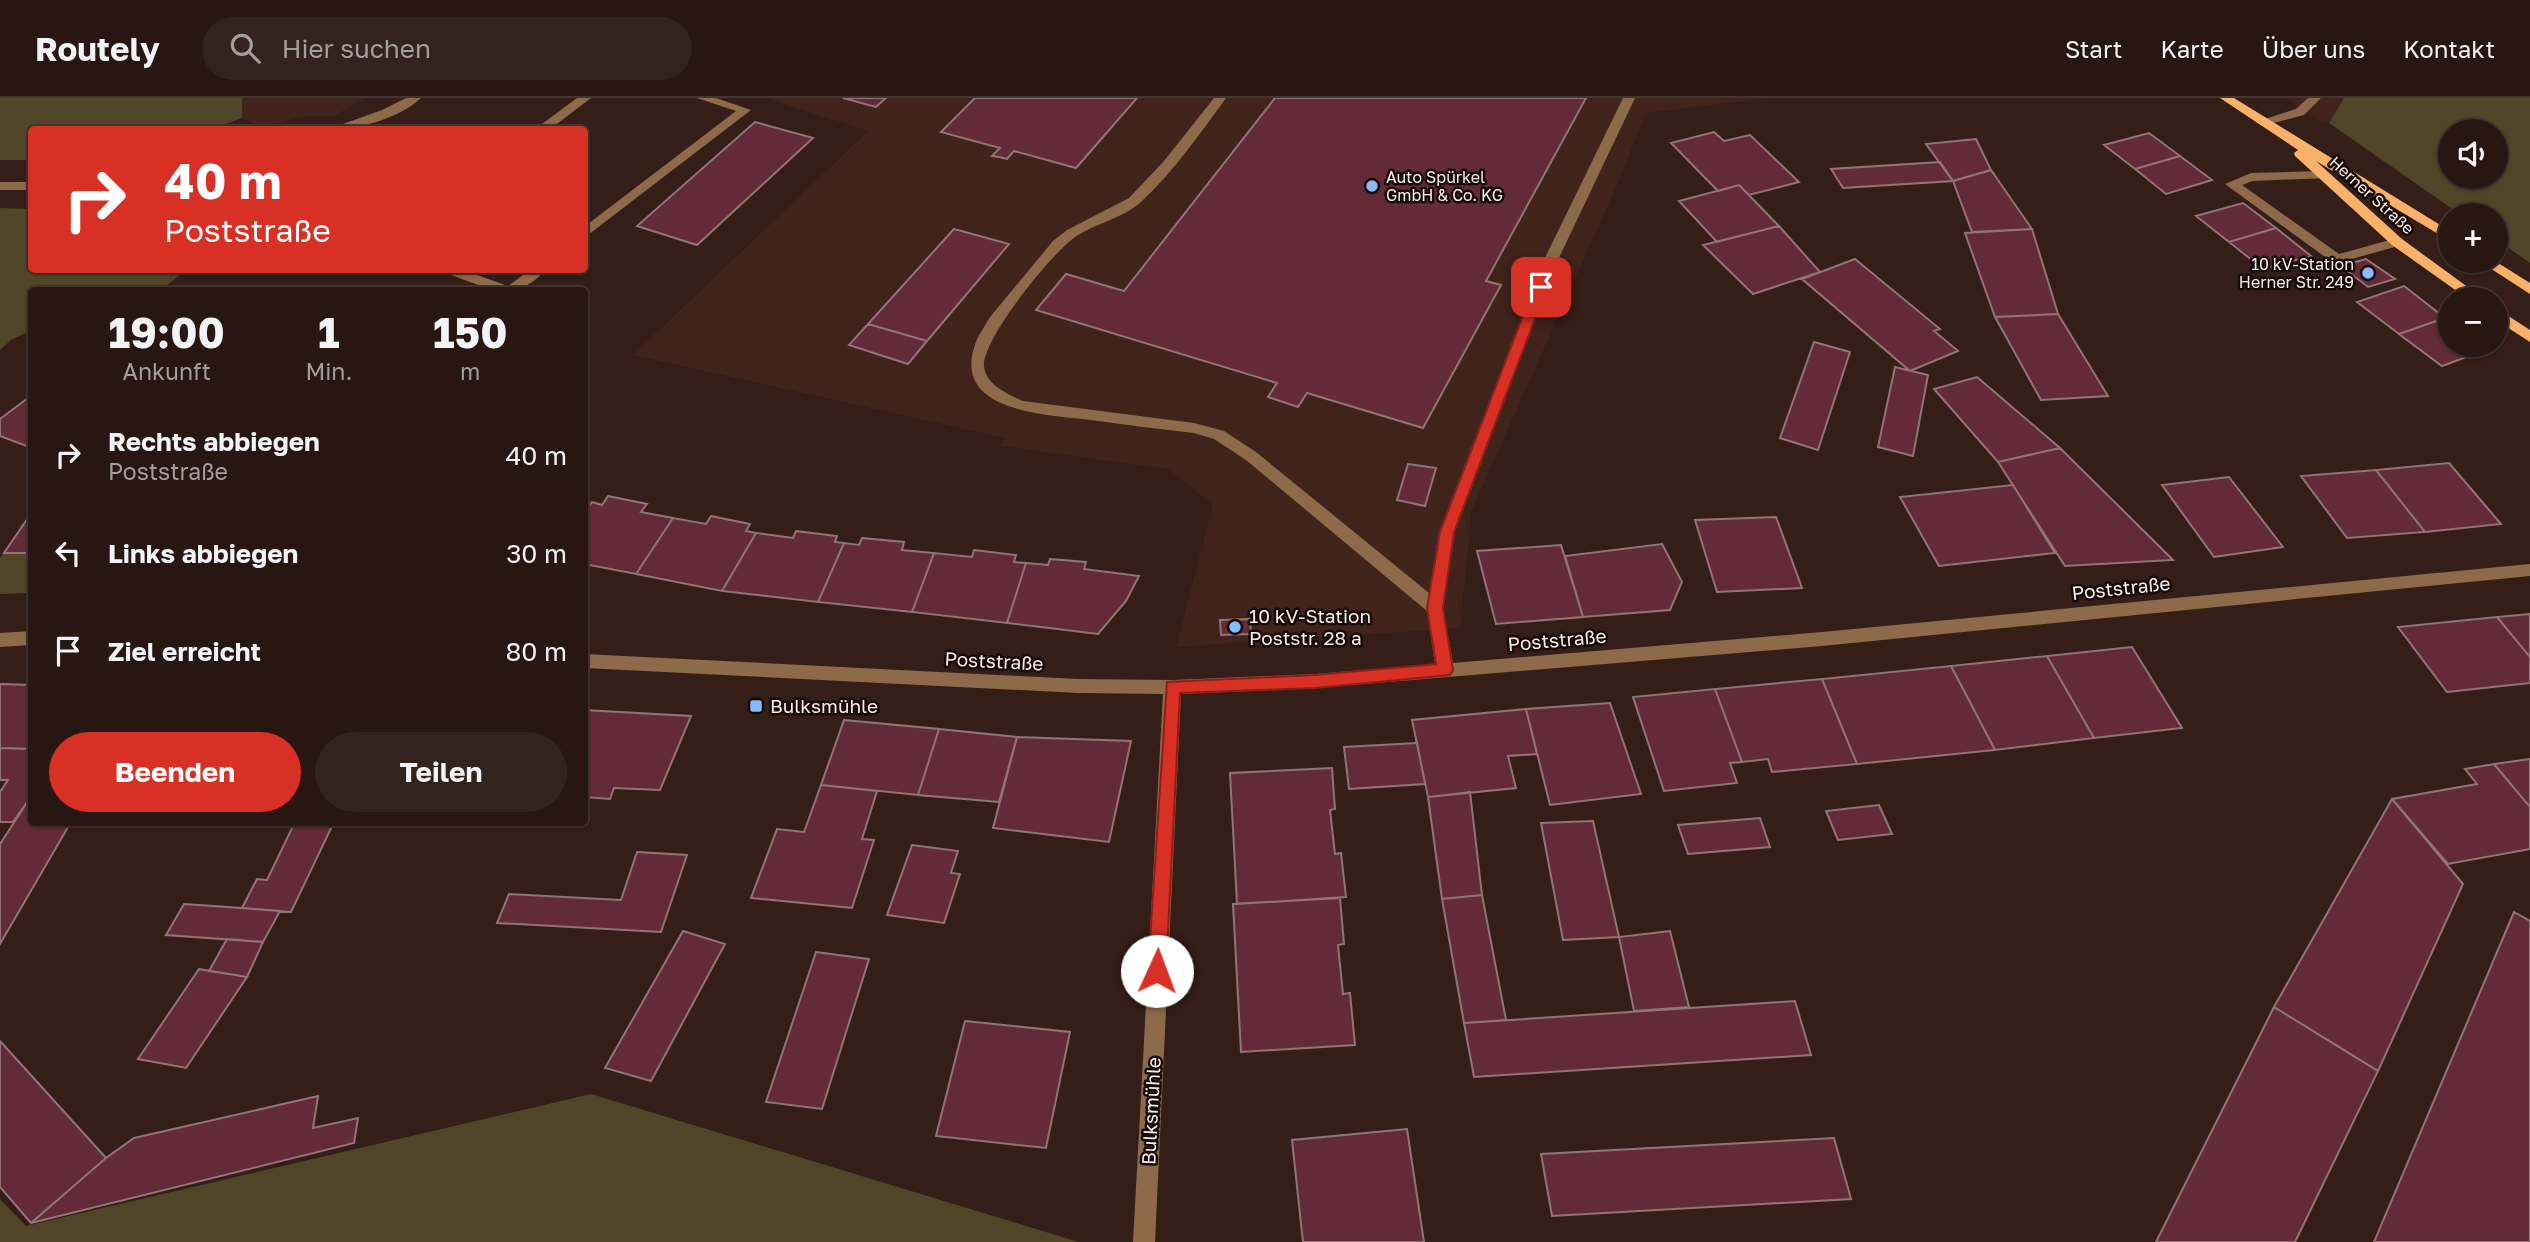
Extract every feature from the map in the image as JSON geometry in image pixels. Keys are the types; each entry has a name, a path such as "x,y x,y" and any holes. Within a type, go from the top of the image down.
{"main road":[{"name":"Herner Straße","path":"2226,98 2282,136 2372,187 2438,229"},
{"name":"Herner Straße","path":"2282,136 2397,242 2460,287"},
{"path":"2505,273 2530,289"},
{"path":"2508,321 2530,337"}],"street":[{"path":"345,126 386,113 415,98"},
{"path":"546,126 585,98"},
{"path":"588,231 745,110 703,98"},
{"path":"1220,98 1152,183 1131,203 1063,240 990,326 979,345 975,366 983,382 997,397 1020,406 1194,428 1219,435 1251,456 1435,608"},
{"path":"1445,670 1435,608 1447,532 1550,262 1629,98"},
{"path":"2262,122 2300,111 2315,98"},
{"path":"2322,175 2251,177 2232,184 2337,259 2397,242"},
{"path":"0,186 28,186"},
{"path":"459,273 498,287"},
{"path":"515,287 534,273"},
{"name":"Poststraße","path":"588,662 1078,686 1172,687 1315,681 1822,639 2530,570"},
{"path":"0,640 28,638"},
{"name":"Bulksmühle","path":"1144,1242 1172,687"}],"shaded area":[{"path":"0,98 242,98 242,118 221,126 28,126 28,160 0,160"},
{"path":"242,98 365,98 334,116 305,116 265,126 242,118"},
{"path":"766,98 1771,98 1646,113 1620,178 1472,510 1460,628 1176,647 1213,504 1167,469 1001,446 1005,438 633,355 868,131"},
{"path":"2286,98 2344,98 2329,123 2322,122"},
{"path":"2344,98 2530,98 2530,263 2508,247 2508,203 2444,203 2329,123"},
{"path":"0,208 28,209 28,273 182,273 165,287 28,287 28,332 11,340 0,350"},
{"path":"4,553 28,553 28,593 0,594 0,558"},
{"path":"591,1094 1079,1242 0,1242 0,1199 26,1226"}],"building":[{"path":"843,98 886,98 876,107"},
{"path":"975,98 1137,98 1076,168 1014,151 1007,159 992,156 1000,148 941,132"},
{"name":"Auto Spürkel GmbH & Co. KG","path":"1275,98 1586,98 1486,281 1501,285 1423,428 1307,393 1298,407 1268,397 1277,383 1036,310 1066,274 1124,291"},
{"path":"755,122 813,138 697,245 637,226"},
{"path":"1714,132 1724,141 1750,135 1799,182 1749,195 1739,185 1718,191 1671,143"},
{"path":"2149,133 2180,156 2135,169 2104,145"},
{"path":"1976,139 1991,170 1953,181 1926,144"},
{"path":"2180,156 2212,180 2166,194 2135,169"},
{"path":"1940,162 1953,181 1843,188 1831,169"},
{"path":"1991,170 2032,229 1972,232 1953,181"},
{"path":"1739,185 1779,226 1717,242 1679,201"},
{"path":"2243,203 2276,228 2229,242 2196,216"},
{"path":"1779,226 1820,272 1753,294 1703,245"},
{"path":"2276,228 2311,256 2263,269 2229,242"},
{"path":"954,229 1009,244 927,341 868,324"},
{"path":"2032,229 2058,314 1995,317 1965,233"},
{"path":"1855,259 1940,329 1934,331 1958,351 1910,371 1802,279"},
{"name":"10 kV-Station Herner Str. 249","path":"2366,259 2395,279 2368,287 2341,266"},
{"path":"2404,286 2438,313 2438,320 2399,334 2357,302"},
{"path":"2058,314 2108,396 2041,400 1995,317"},
{"path":"2438,320 2438,357 2466,357 2442,366 2399,334"},
{"path":"868,324 927,341 908,364 849,345"},
{"path":"1814,342 1850,352 1818,450 1780,438"},
{"path":"1895,367 1928,375 1913,456 1878,447"},
{"path":"1977,377 2060,448 1998,462 1934,389"},
{"path":"28,398 28,446 0,436 0,419"},
{"path":"2060,448 2173,560 2065,566 1998,462"},
{"path":"2449,463 2501,524 2425,532 2376,470"},
{"path":"1408,464 1436,468 1425,506 1397,500"},
{"path":"2376,470 2425,532 2347,538 2301,476"},
{"path":"2229,477 2283,547 2214,557 2162,485"},
{"path":"2013,485 2055,553 1939,566 1900,497"},
{"path":"608,496 647,504 641,512 673,518 636,574 588,565 588,508 592,502 602,505"},
{"path":"711,516 750,524 746,531 756,533 722,591 636,574 673,518 706,524"},
{"path":"1776,517 1802,588 1717,592 1695,520"},
{"path":"28,518 28,553 4,553"},
{"path":"796,531 837,536 835,542 844,543 818,602 722,591 756,533 793,538"},
{"path":"862,538 904,542 902,550 934,553 912,612 818,602 844,543 859,545"},
{"path":"1662,544 1682,582 1670,610 1583,617 1565,556"},
{"path":"1561,545 1583,617 1496,624 1477,551"},
{"path":"974,550 1016,555 1014,562 1026,563 1007,623 912,612 934,553 972,557"},
{"path":"1050,559 1086,562 1084,569 1139,576 1126,601 1098,634 1007,623 1026,563 1048,565"},
{"path":"2530,614 2530,657 2497,617"},
{"path":"2497,617 2530,657 2530,683 2447,692 2398,627"},
{"name":"10 kV-Station Poststr. 28 a","path":"1250,619 1251,634 1221,635 1220,620"},
{"path":"2132,647 2182,728 2094,738 2047,656"},
{"path":"2047,656 2094,738 1995,750 1951,666"},
{"path":"1951,666 1995,750 1857,764 1822,679"},
{"path":"1822,679 1857,764 1772,772 1768,759 1742,762 1715,689"},
{"path":"0,684 28,685 28,749 0,748"},
{"path":"1715,689 1742,762 1730,763 1737,783 1664,791 1633,697"},
{"path":"1610,703 1641,794 1550,805 1526,709"},
{"path":"1526,709 1537,754 1508,756 1516,788 1428,797 1412,720"},
{"path":"588,710 691,716 660,790 614,788 610,799 588,797"},
{"path":"844,720 939,729 918,795 821,785"},
{"path":"939,729 1017,737 999,802 918,795"},
{"path":"1017,737 1131,741 1109,842 993,828"},
{"path":"1417,743 1425,784 1349,789 1344,747"},
{"path":"0,748 28,749 28,801 13,822 0,822 0,792 8,780 0,780"},
{"path":"2530,759 2530,807 2494,764"},
{"path":"2494,764 2530,807 2530,849 2448,864 2392,799 2477,784 2465,769"},
{"path":"1332,768 1335,809 1330,810 1335,854 1341,853 1346,897 1237,904 1230,773"},
{"path":"821,785 877,791 862,839 874,840 852,908 751,898 777,829 804,832"},
{"path":"1470,792 1482,895 1442,899 1428,797"},
{"path":"2392,799 2463,884 2378,1071 2274,1007"},
{"path":"28,801 28,826 69,826 0,944 0,844"},
{"path":"1879,805 1892,834 1838,840 1826,811"},
{"path":"1760,818 1770,847 1688,854 1678,825"},
{"path":"1593,821 1619,937 1563,940 1541,823"},
{"path":"293,826 332,826 291,912 242,908 257,879 267,880"},
{"path":"912,845 958,851 951,873 960,874 944,923 887,915"},
{"path":"637,852 687,855 661,932 497,923 509,894 621,900"},
{"path":"1482,895 1506,1020 1464,1023 1442,899"},
{"path":"1340,898 1344,944 1338,945 1343,994 1350,993 1355,1045 1241,1052 1233,904"},
{"path":"184,904 280,911 263,942 166,935"},
{"path":"2514,912 2530,921 2530,1242 2374,1242"},
{"path":"683,931 725,944 651,1081 605,1068"},
{"path":"1670,931 1689,1007 1634,1011 1619,937"},
{"path":"227,939 263,942 247,977 209,971"},
{"path":"816,952 869,959 822,1109 766,1102"},
{"path":"199,969 247,977 186,1068 138,1059"},
{"path":"1795,1001 1811,1055 1474,1077 1464,1023"},
{"path":"2274,1007 2378,1071 2295,1242 2156,1242"},
{"path":"965,1021 1070,1032 1046,1148 936,1136"},
{"path":"0,1041 106,1158 31,1223 0,1187"},
{"path":"318,1096 313,1128 358,1118 354,1143 31,1223 106,1158 134,1138"},
{"path":"1407,1129 1424,1242 1303,1242 1292,1140"},
{"path":"1834,1138 1851,1199 1552,1216 1541,1154"}],"place":[{"name":"Auto Spürkel GmbH & Co. KG","path":"1372,186"},
{"name":"10 kV-Station Herner Str. 249","path":"2368,273"},
{"name":"10 kV-Station Poststr. 28 a","path":"1235,627"},
{"name":"Bulksmühle","path":"756,706"}],"route":[{"path":"1157,971 1172,687 1315,681 1445,670 1435,608 1447,532 1541,287"}]}
